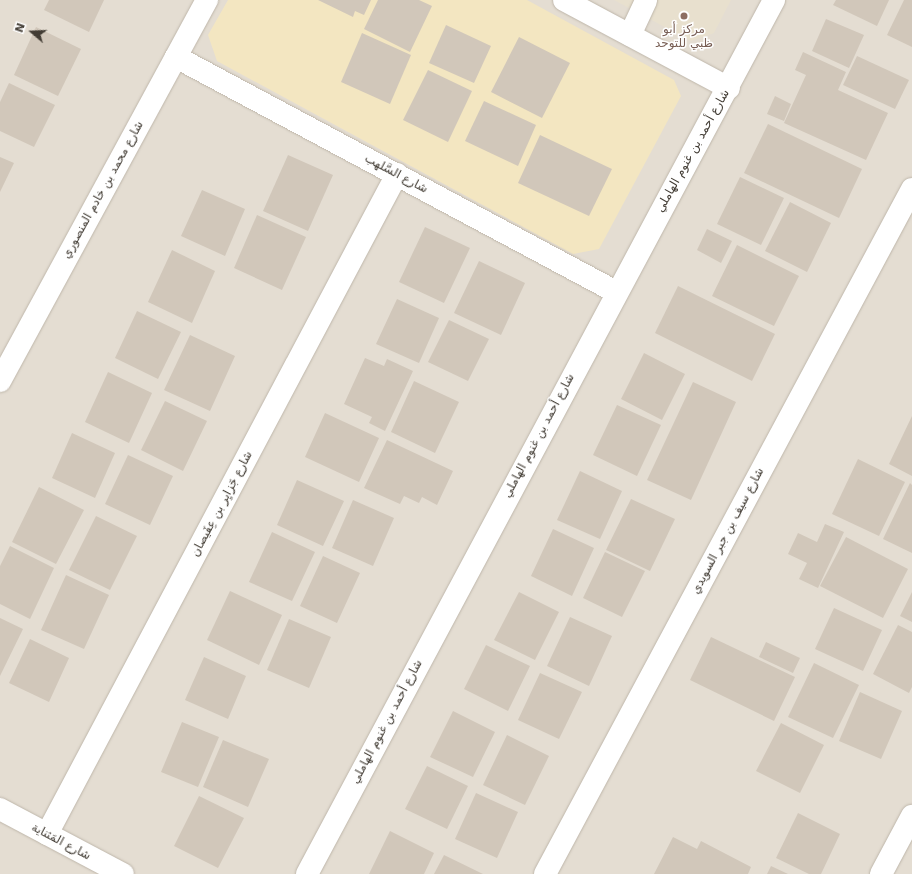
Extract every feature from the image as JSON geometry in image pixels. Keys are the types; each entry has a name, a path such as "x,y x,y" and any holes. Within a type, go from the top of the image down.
{"street":[{"name":"شارع محمد بن خادم المنصوري","path":"0,381 207,0"},
{"path":"564,0 729,88"},
{"path":"630,35 646,0"},
{"name":"شارع أحمد بن غنوم الهاملي","path":"307,874 616,292 729,88 774,0"},
{"name":"شارع السَّلهب","path":"176,57 616,292"},
{"name":"شارع جَزايِر بن عِفَيصان","path":"47,834 397,174"},
{"name":"شارع سيف بن جبر السويدي","path":"545,874 912,189"},
{"name":"شارع المَثناية","path":"0,809 123,874"},
{"path":"881,874 912,816"}],"shaded area":[{"path":"0,0 912,0 912,874 0,874"},
{"name":"مركز أبو ظبي للتوحد","path":"614,0 731,0 714,33 691,41"}],"sand":[{"path":"228,0 527,0 674,80 681,96 599,249 573,254 217,61 208,35"}],"building":[{"path":"49,0 104,0 89,32 44,10"},
{"path":"318,0 371,0 364,15 355,11 353,17"},
{"path":"378,0 419,0 432,6 410,52 364,29"},
{"path":"836,0 889,0 877,26 833,5"},
{"path":"904,0 912,0 912,47 887,35"},
{"path":"826,19 864,35 849,68 812,51"},
{"path":"446,25 491,46 474,83 429,63"},
{"path":"36,27 81,49 58,96 14,75"},
{"path":"362,33 411,55 390,104 341,82"},
{"path":"519,37 570,63 542,118 491,92"},
{"path":"803,52 846,72 838,90 888,113 866,160 784,123 806,75 795,70"},
{"path":"857,56 909,80 895,109 843,85"},
{"path":"428,70 472,91 448,142 403,120"},
{"path":"9,83 55,105 34,147 0,131 0,102"},
{"path":"775,96 791,104 784,121 767,114"},
{"path":"484,101 536,125 518,166 465,141"},
{"path":"768,124 862,169 839,218 744,173"},
{"path":"540,135 612,169 589,216 518,183"},
{"path":"288,155 333,175 308,231 263,211"},
{"path":"0,157 14,163 0,192"},
{"path":"740,177 784,198 761,245 717,224"},
{"path":"202,190 245,209 225,256 181,236"},
{"path":"790,202 831,223 807,272 765,251"},
{"path":"257,215 306,237 282,290 234,268"},
{"path":"425,227 470,248 444,303 399,282"},
{"path":"707,229 732,241 721,263 697,250"},
{"path":"737,245 799,276 774,326 712,296"},
{"path":"172,250 215,271 192,323 148,302"},
{"path":"479,261 525,283 501,335 454,313"},
{"path":"678,286 775,334 752,381 655,333"},
{"path":"397,299 439,318 419,363 376,344"},
{"path":"137,311 181,332 158,379 115,358"},
{"path":"449,320 489,339 468,381 428,362"},
{"path":"190,335 235,356 210,411 164,390"},
{"path":"644,353 685,374 662,420 621,399"},
{"path":"365,358 384,366 387,359 413,371 385,431 369,423 372,417 344,404"},
{"path":"108,372 152,393 129,443 85,422"},
{"path":"414,381 459,402 435,453 391,432"},
{"path":"693,382 736,402 691,500 647,480"},
{"path":"165,401 207,421 183,471 141,450"},
{"path":"617,405 661,425 637,476 593,455"},
{"path":"325,413 379,438 359,482 305,457"},
{"path":"912,416 912,476 889,464"},
{"path":"72,433 115,453 95,498 52,478"},
{"path":"387,440 453,471 437,505 422,497 419,503 404,496 400,504 364,488"},
{"path":"128,455 173,476 150,525 105,504"},
{"path":"858,459 905,482 879,536 832,514"},
{"path":"580,471 622,491 600,539 557,520"},
{"path":"297,480 344,501 323,546 277,525"},
{"path":"910,483 912,485 912,553 883,539"},
{"path":"39,487 84,510 56,564 12,542"},
{"path":"631,499 675,519 650,571 606,550"},
{"path":"353,500 394,518 373,566 332,548"},
{"path":"96,516 137,536 110,590 69,570"},
{"path":"825,524 844,532 818,588 799,579 807,563 788,554 798,533 817,542"},
{"path":"553,529 594,548 572,596 531,576"},
{"path":"272,532 315,552 292,601 249,582"},
{"path":"846,537 908,569 883,618 820,586"},
{"path":"10,546 54,568 30,619 0,604 0,566"},
{"path":"605,552 645,571 622,617 583,598"},
{"path":"323,556 360,573 337,623 300,606"},
{"path":"66,575 109,595 84,649 41,630"},
{"path":"230,591 282,615 259,665 207,640"},
{"path":"519,592 559,612 535,660 494,640"},
{"path":"912,592 912,622 900,616"},
{"path":"834,608 882,630 863,671 815,649"},
{"path":"570,617 612,636 589,686 547,666"},
{"path":"0,618 23,629 0,676"},
{"path":"289,619 331,637 309,688 267,670"},
{"path":"898,625 912,632 912,687 909,693 873,674"},
{"path":"711,637 795,677 774,721 690,680"},
{"path":"30,639 69,658 49,702 9,683"},
{"path":"766,642 800,658 793,673 759,657"},
{"path":"486,645 530,666 508,711 464,689"},
{"path":"204,657 246,676 228,719 185,700"},
{"path":"814,663 859,685 833,738 788,717"},
{"path":"540,673 582,692 559,739 518,720"},
{"path":"860,692 902,711 881,759 839,741"},
{"path":"453,711 495,732 473,777 430,757"},
{"path":"182,722 219,737 198,787 161,772"},
{"path":"781,723 824,745 800,793 756,771"},
{"path":"507,735 549,756 525,805 483,785"},
{"path":"223,740 269,759 248,807 203,787"},
{"path":"427,766 468,786 447,829 405,809"},
{"path":"476,793 518,812 497,858 455,839"},
{"path":"199,796 244,818 218,868 174,846"},
{"path":"798,813 840,834 821,874 809,874 776,858"},
{"path":"390,831 434,853 424,874 369,874"},
{"path":"673,837 697,849 701,841 751,867 748,874 654,874"},
{"path":"444,855 483,874 434,874"},
{"path":"771,866 788,874 767,874"}],"place":[{"name":"مركز أبو ظبي للتوحد","path":"684,16"}]}
